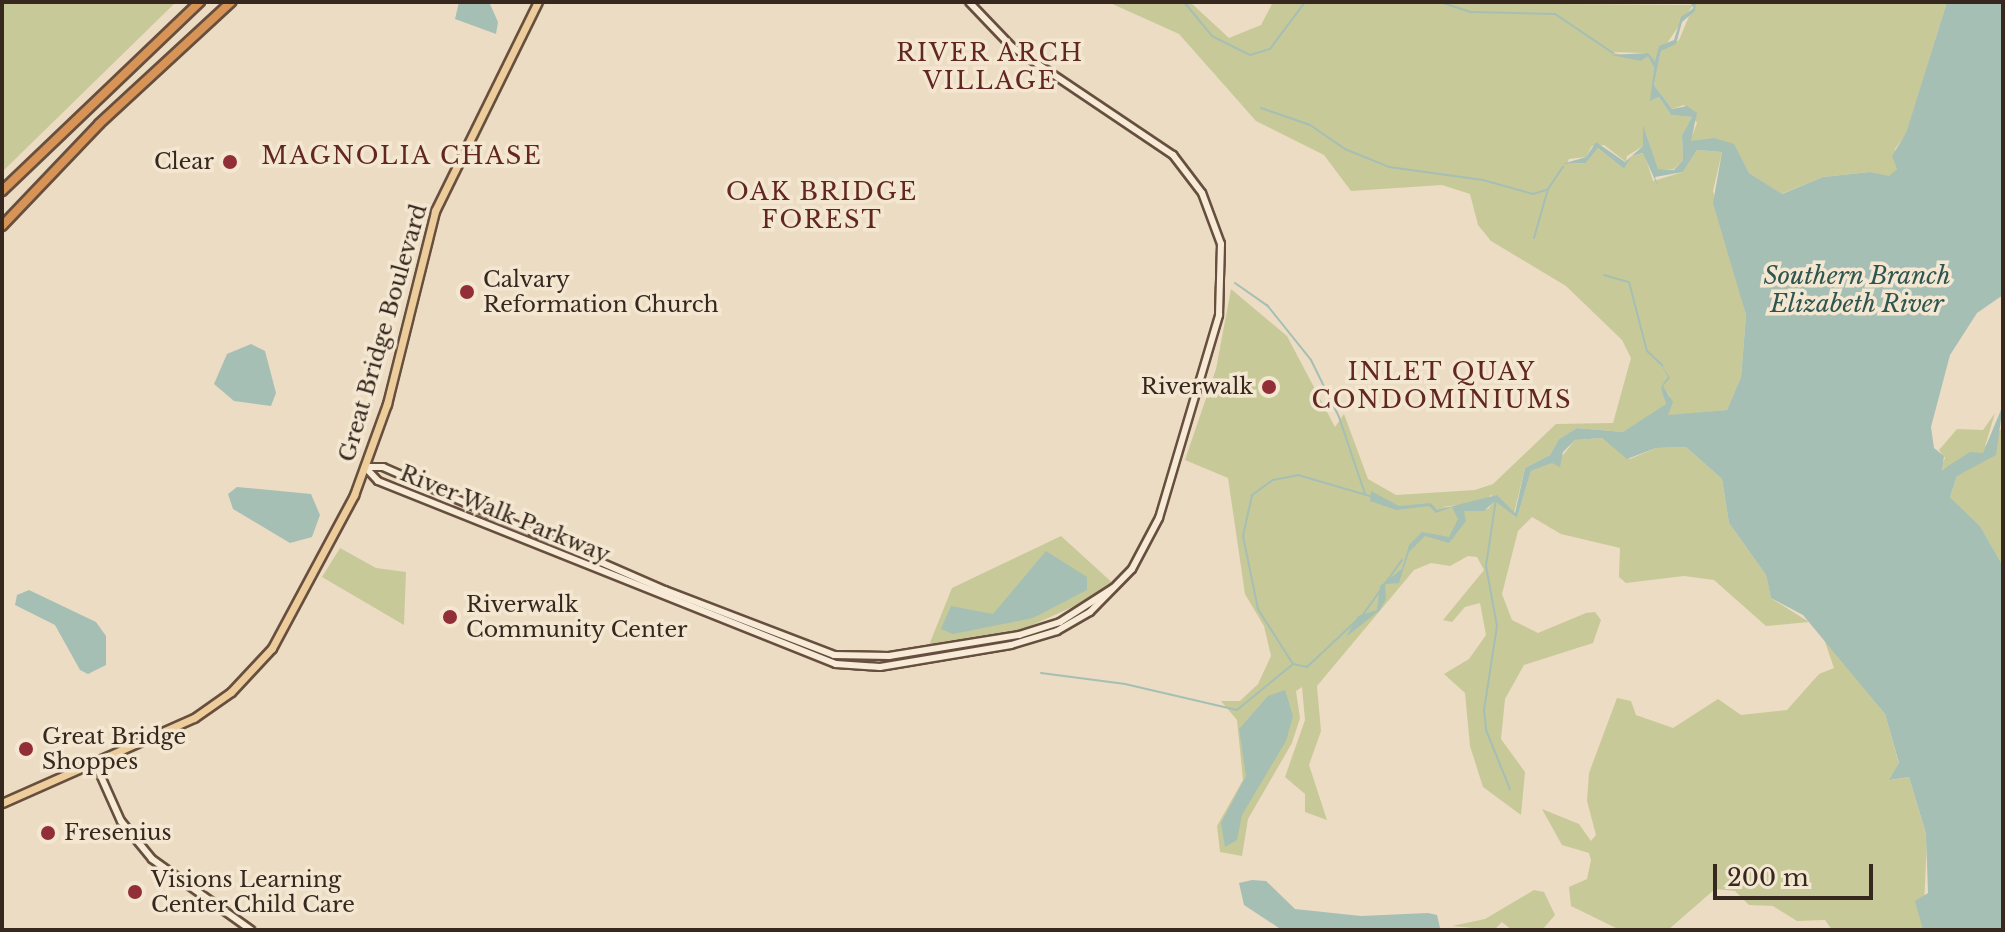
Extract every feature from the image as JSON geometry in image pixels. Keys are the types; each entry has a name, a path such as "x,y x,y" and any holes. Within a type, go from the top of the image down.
{"highway":[{"path":"2,191 200,2"},
{"path":"2,226 99,124 231,2"}],"main road":[{"name":"Great Bridge Boulevard","path":"2,803 194,718 246,679 287,622 365,467 435,211 538,2"}],"street":[{"name":"River Walk Parkway","path":"365,467 392,487 836,664 888,666 1029,641 1080,619 1117,587 1155,529 1218,319 1224,278 1216,226 1196,183 1167,150 1012,47 969,2"},
{"name":"River Walk Parkway","path":"365,467 383,467 665,590 847,657 889,656 1039,630 1117,587"},
{"path":"95,763 121,821 143,850 251,930"}],"green space":[{"path":"2,2 176,2 2,172"},
{"path":"1108,2 1190,2 1229,38 1261,25 1273,2 1693,5 1655,61 1648,56 1654,68 1652,100 1659,97 1671,115 1692,117 1682,135 1683,160 1674,169 1658,170 1645,131 1643,146 1627,156 1626,162 1604,145 1592,146 1586,157 1569,159 1567,164 1586,163 1598,148 1624,169 1632,156 1644,153 1653,181 1683,172 1697,150 1722,152 1713,191 1746,315 1741,377 1727,410 1668,416 1670,396 1663,387 1666,404 1623,432 1577,428 1559,439 1550,455 1525,468 1514,513 1491,495 1484,502 1442,507 1488,509 1495,500 1517,518 1531,471 1559,460 1575,440 1602,438 1630,459 1656,448 1686,447 1722,479 1729,523 1766,575 1771,598 1809,622 1766,626 1714,580 1684,576 1626,583 1619,577 1620,548 1561,534 1532,517 1518,531 1502,594 1512,620 1538,633 1586,613 1595,612 1601,620 1593,643 1524,665 1505,699 1501,739 1525,772 1521,815 1483,787 1470,746 1465,693 1444,674 1469,659 1486,635 1480,603 1465,607 1452,622 1443,620 1484,570 1477,557 1468,556 1450,566 1431,563 1414,570 1317,686 1321,731 1309,765 1327,820 1305,812 1305,794 1285,777 1305,720 1302,687 1296,691 1300,718 1292,743 1248,819 1242,856 1220,852 1217,826 1243,780 1237,720 1221,701 1240,701 1258,684 1271,656 1264,626 1245,594 1228,478 1185,460 1216,369 1231,289 1287,336 1335,427 1344,414 1368,479 1396,495 1475,490 1493,484 1556,424 1613,423 1631,358 1622,340 1566,286 1491,241 1478,225 1470,194 1442,185 1351,191 1324,155 1256,121 1179,34","holes":["1612,52 1645,53 1648,55 1641,61"]},
{"path":"1695,2 1947,2 1906,134 1895,149 1897,169 1889,177 1870,172 1823,177 1781,194 1749,173 1733,144 1690,141 1697,123 1684,105 1672,109 1654,85 1661,51 1679,40"},
{"path":"1995,413 1983,453 1940,470 1945,458 1939,450 1957,429 1983,430"},
{"path":"2003,427 2003,566 1980,526 1950,497 1957,476"},
{"path":"1061,536 1117,587 1019,631 927,650 952,588"},
{"path":"340,548 376,568 406,572 404,625 322,577"},
{"path":"1824,639 1885,714 1899,764 1890,780 1909,777 1927,838 1923,930 1832,930 1825,920 1797,921 1773,906 1749,905 1735,891 1715,889 1668,930 1620,930 1571,906 1569,887 1587,879 1591,860 1589,853 1562,845 1542,809 1579,824 1591,841 1596,835 1587,801 1589,773 1617,698 1631,701 1636,715 1673,728 1718,699 1741,715 1787,710 1819,674 1834,668"},
{"path":"1534,890 1544,892 1555,915 1542,930 1512,930 1502,922 1494,930 1452,926 1485,919"}],"water":[{"path":"459,2 489,2 498,22 496,34 455,19"},
{"name":"Southern Branch Elizabeth River","path":"1689,2 1696,3 1695,11 1682,22 1676,44 1661,51 1654,85 1672,109 1687,106 1697,113 1691,141 1714,138 1734,144 1749,173 1782,194 1823,177 1870,172 1889,176 1897,169 1892,156 1906,133 1947,2 2003,2 2003,295 1977,313 1950,355 1931,427 1934,448 1944,456 1942,470 1970,452 1983,453 2003,405 1996,455 1957,476 1950,497 1980,526 2003,566 2003,930 1923,930 1915,901 1928,893 1926,834 1909,777 1889,780 1899,763 1885,714 1803,615 1771,598 1766,575 1729,523 1722,479 1686,447 1656,448 1627,459 1602,438 1575,440 1563,452 1560,467 1552,463 1531,471 1517,518 1495,501 1484,511 1464,511 1466,521 1449,543 1425,536 1409,552 1399,583 1385,584 1386,599 1380,610 1346,637 1358,616 1377,610 1380,586 1402,569 1409,545 1422,532 1449,537 1458,519 1452,507 1436,513 1429,506 1396,510 1370,501 1371,491 1399,506 1431,503 1437,510 1497,495 1515,513 1525,468 1550,455 1559,439 1577,428 1623,432 1666,404 1661,388 1668,377 1659,361 1670,378 1663,386 1673,402 1668,415 1727,410 1741,377 1746,315 1713,203 1722,152 1697,150 1683,172 1655,177 1658,187 1643,153 1632,156 1624,169 1598,148 1586,163 1562,164 1586,157 1596,142 1625,162 1643,146 1643,125 1658,169 1674,170 1683,160 1682,135 1692,117 1671,115 1659,97 1650,101 1654,68 1648,56 1641,61 1611,55 1648,53 1655,61 1659,46 1674,40 1681,17 1694,8"},
{"path":"251,344 265,351 276,393 271,406 234,401 214,384 227,354"},
{"path":"237,487 311,494 320,515 312,537 290,543 233,509 228,494"},
{"path":"1046,551 1087,577 1087,590 1033,618 953,634 941,629 951,606 993,614"},
{"path":"29,590 96,622 106,636 106,665 88,674 80,670 55,625 15,605 17,595"},
{"path":"1285,690 1293,716 1286,741 1242,815 1237,840 1225,847 1221,823 1246,776 1239,729 1268,696"},
{"path":"1266,881 1295,909 1361,916 1428,913 1437,915 1440,928 1282,930 1244,905 1239,883"}],"waterway":[{"path":"1184,2 1212,36 1250,55 1270,49 1305,2"},
{"path":"1440,2 1471,12 1555,14 1613,53"},
{"path":"1678,2 1686,2"},
{"path":"1261,108 1310,125 1345,149 1389,167 1483,180 1533,194 1546,190"},
{"path":"1534,238 1548,189 1563,167"},
{"path":"1604,275 1629,282 1647,351 1662,365"},
{"path":"1235,283 1267,305 1311,360 1339,417 1365,494"},
{"path":"1357,620 1307,667 1293,664 1258,609 1243,536 1252,495 1273,480 1298,475 1370,496"},
{"path":"1496,499 1486,566 1497,626 1484,710 1486,730 1510,789"},
{"path":"1452,538 1459,526"},
{"path":"1362,616 1402,560"},
{"path":"1041,673 1125,684 1237,710 1293,664"}],"place":[{"name":"Clear","path":"230,162"},
{"name":"Calvary Reformation Church","path":"467,292"},
{"name":"Riverwalk","path":"1269,387"},
{"name":"Riverwalk Community Center","path":"450,617"},
{"name":"Great Bridge Shoppes","path":"26,749"},
{"name":"Fresenius","path":"48,833"},
{"name":"Visions Learning Center Child Care","path":"135,892"}],"district":[{"name":"RIVER ARCH VILLAGE","path":"990,67"},
{"name":"MAGNOLIA CHASE","path":"402,156"},
{"name":"OAK BRIDGE FOREST","path":"822,206"},
{"name":"INLET QUAY CONDOMINIUMS","path":"1442,386"}]}
